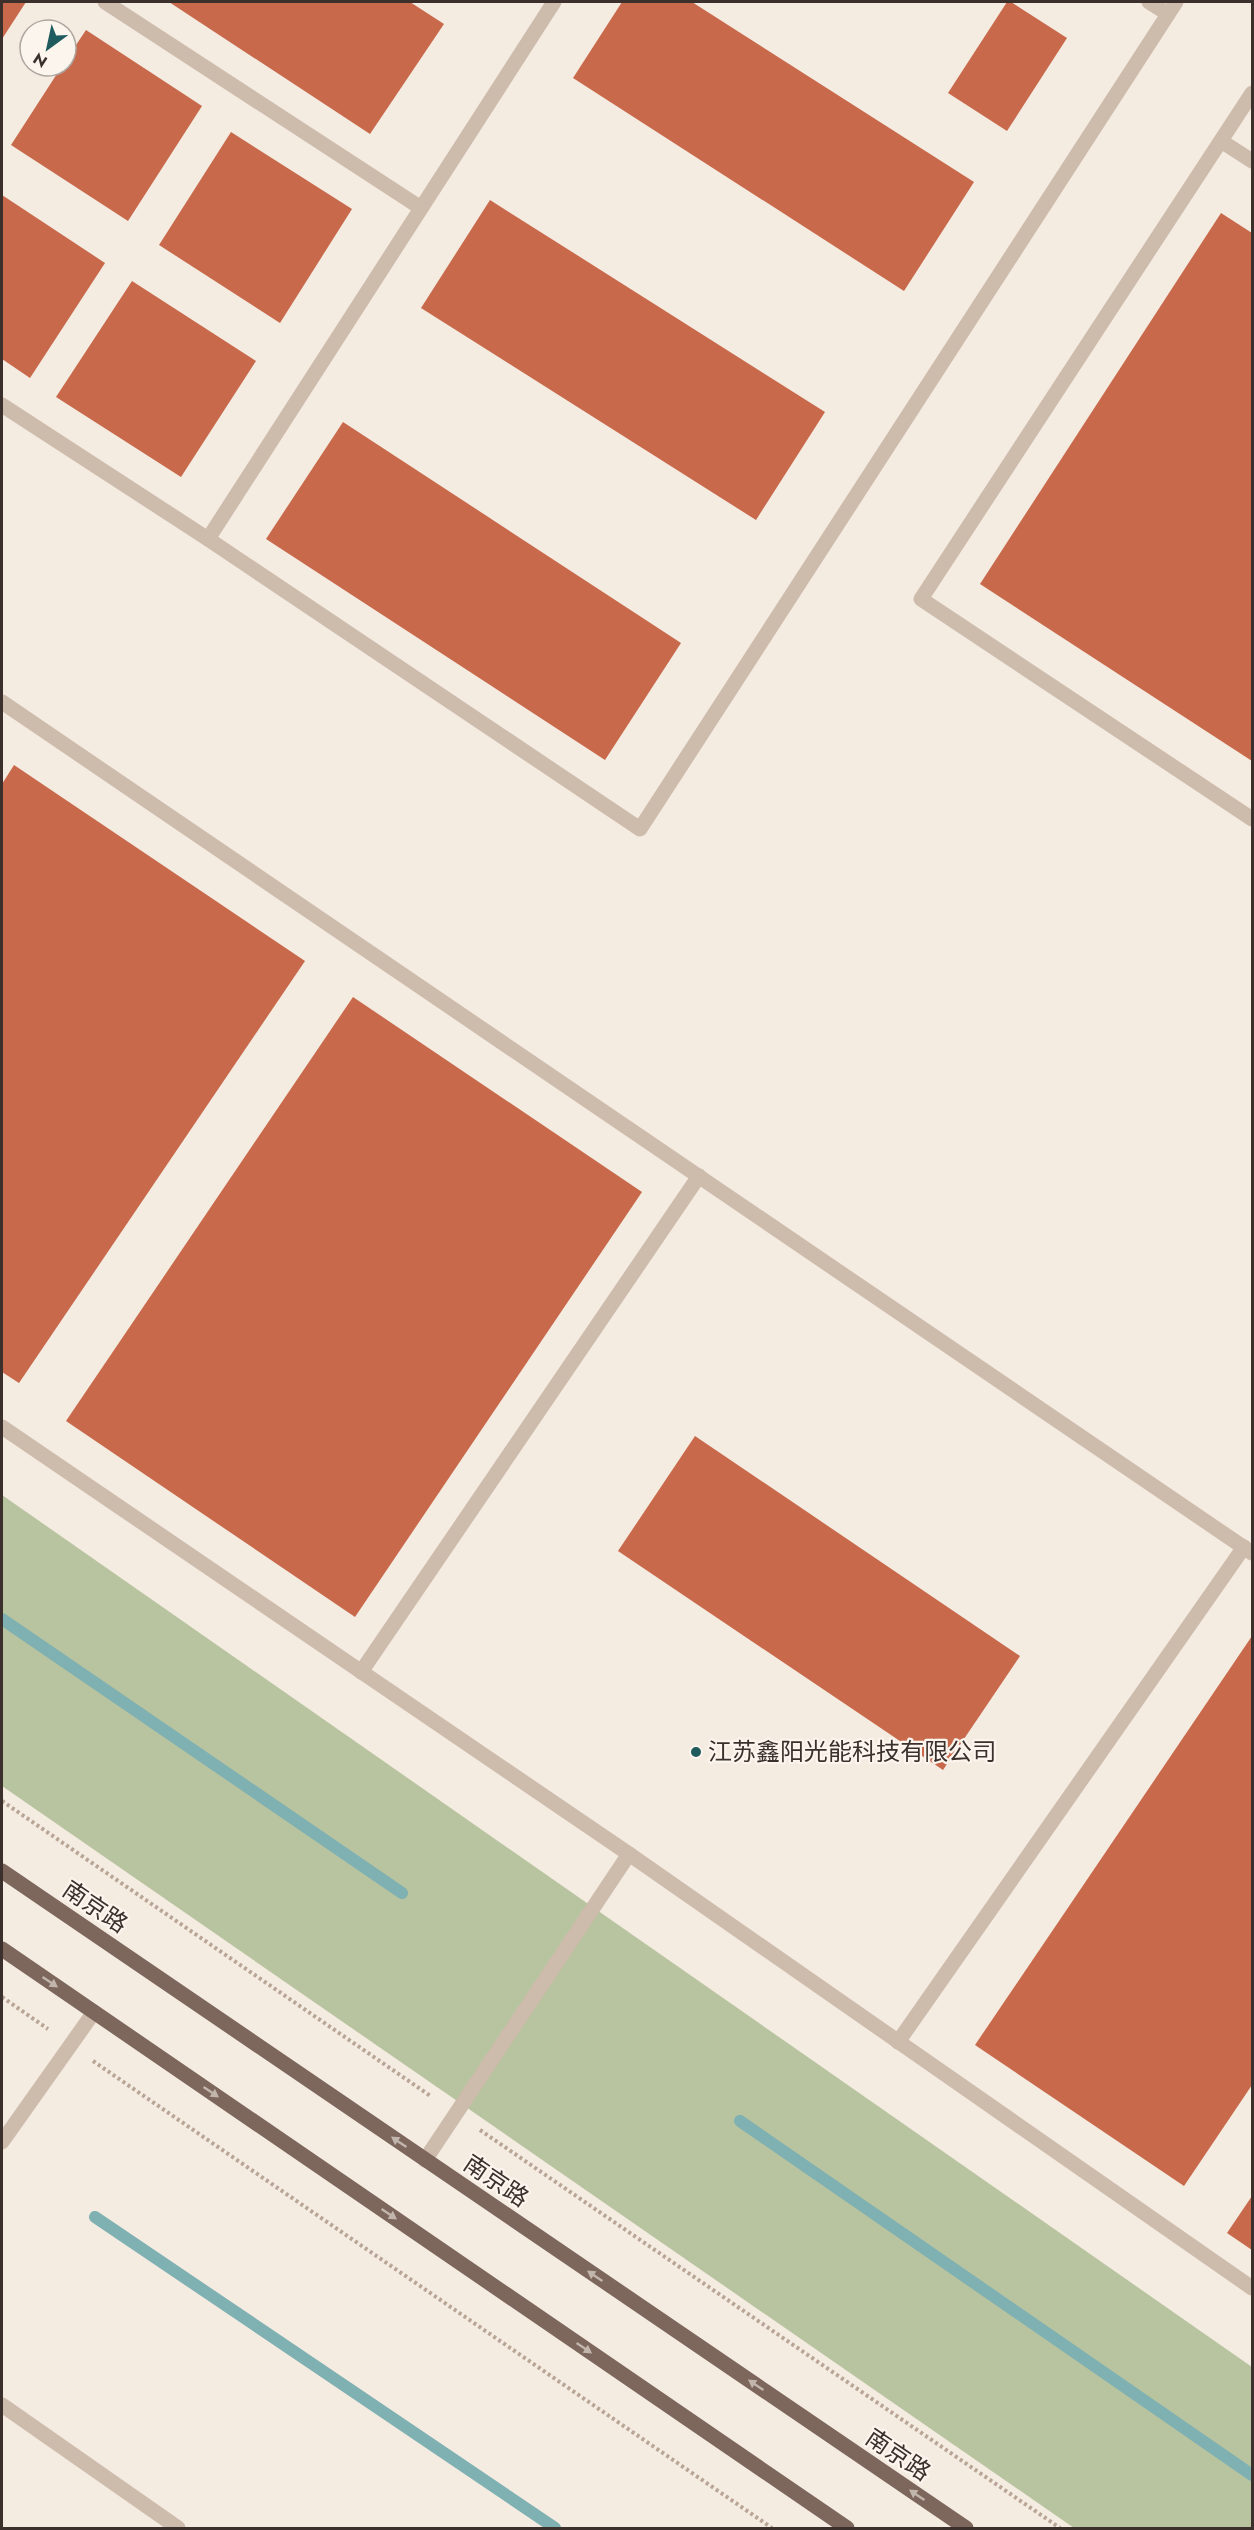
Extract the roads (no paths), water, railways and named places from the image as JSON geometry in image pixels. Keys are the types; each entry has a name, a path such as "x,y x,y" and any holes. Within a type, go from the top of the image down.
{"main road":[{"name":"南京路","path":"2,1871 966,2529"},
{"path":"2,1949 847,2529"}],"lane":[{"path":"105,2 421,208"},
{"path":"208,539 554,2"},
{"path":"2,405 208,539 640,829 1172,8 1149,2"},
{"path":"1252,93 921,599 1252,819"},
{"path":"1221,141 1252,161"},
{"path":"2,702 1248,1550 898,2042"},
{"path":"361,1672 699,1176"},
{"path":"2,1427 629,1854 1252,2288"},
{"path":"425,2160 629,1854"},
{"path":"2,2142 94,2012"},
{"path":"2,2405 178,2529"}],"waterway":[{"path":"2,1619 402,1893"},
{"path":"740,2121 1252,2475"},
{"path":"95,2217 555,2528"}],"place":[{"name":"江苏鑫阳光能科技有限公司","path":"696,1752"}]}
